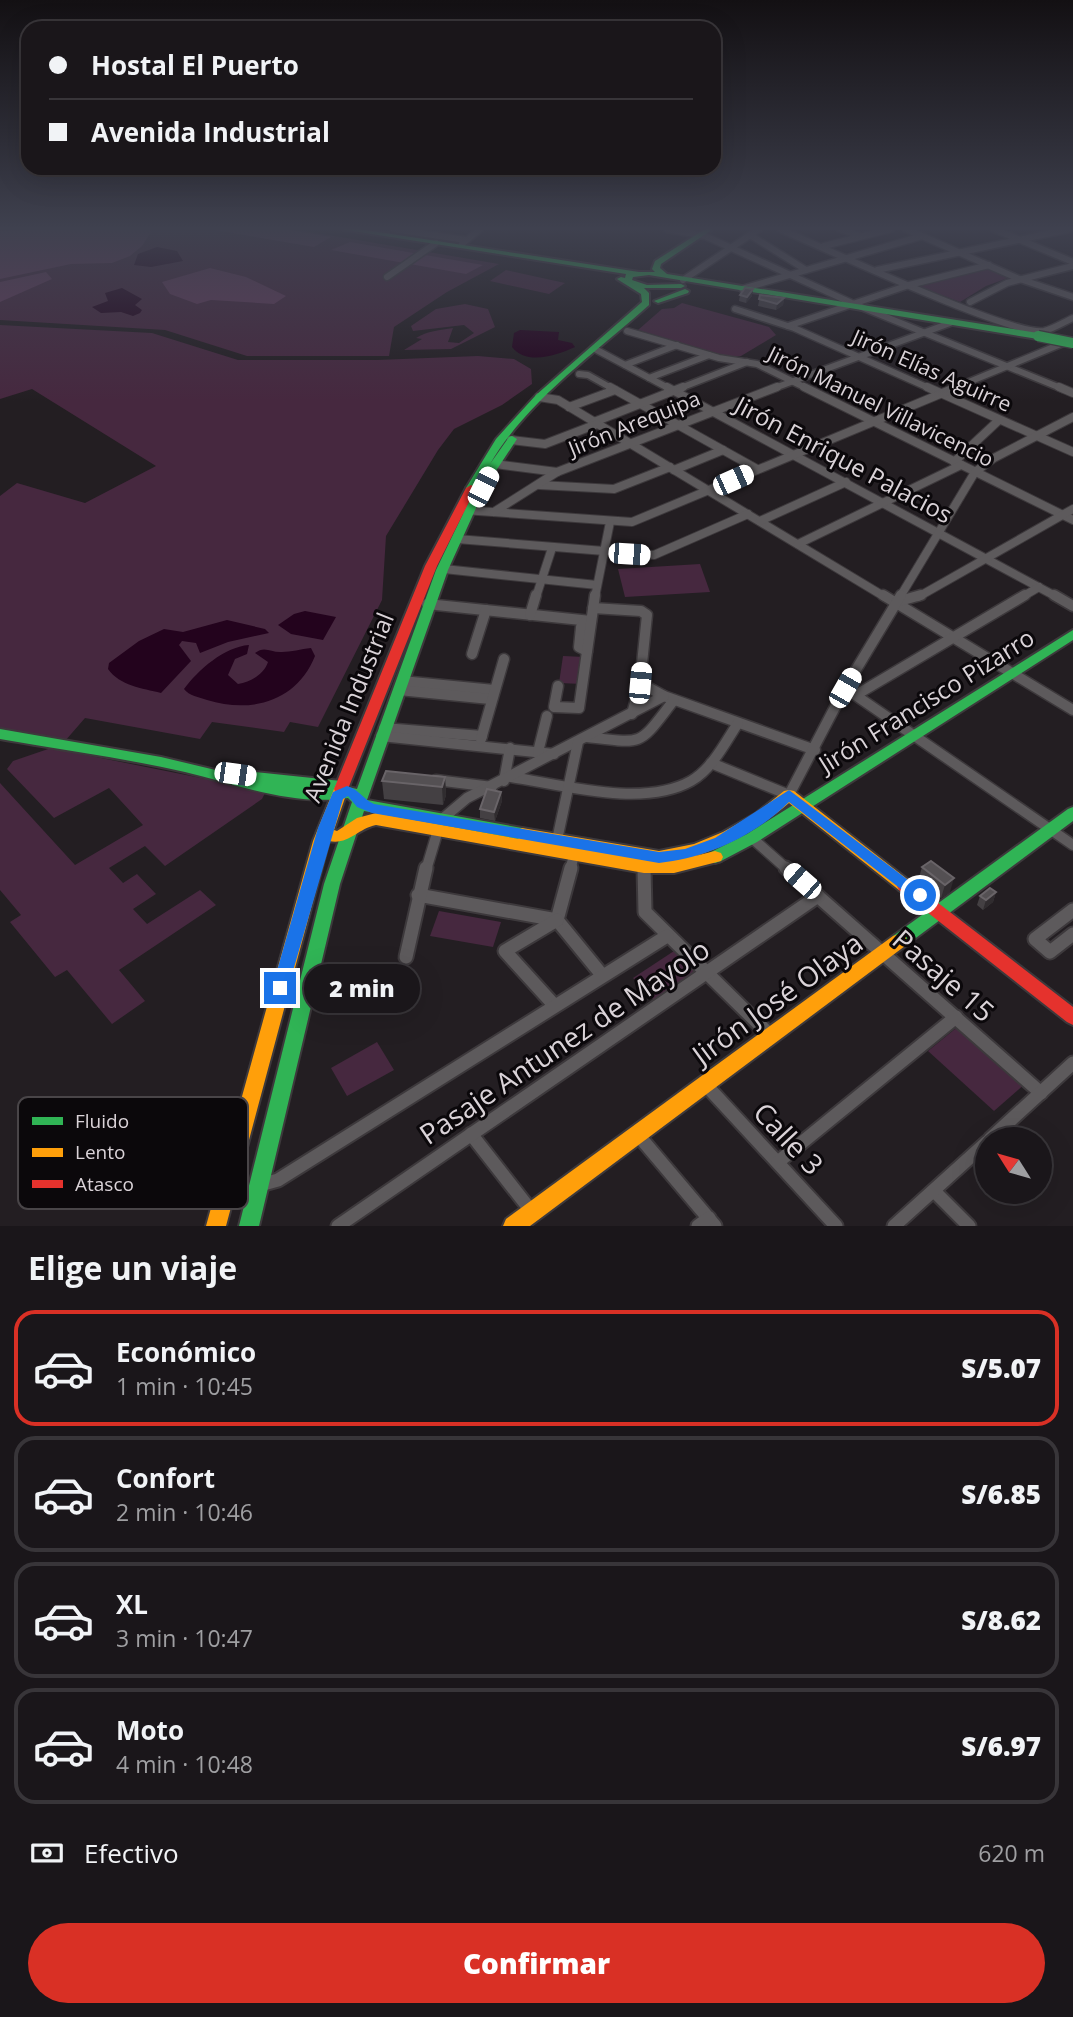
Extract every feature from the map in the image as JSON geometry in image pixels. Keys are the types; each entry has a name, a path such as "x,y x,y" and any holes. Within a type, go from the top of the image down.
{"main road":[{"name":"Avenida Industrial","path":"248,1109 325,828 414,604 499,441 598,351 646,303 645,293 640,286"},
{"name":"Avenida Industrial","path":"249,1226 332,884 359,800 375,774 382,732 427,604 457,538 465,510 511,440 544,398 579,374 598,351 627,331 664,286"},
{"path":"668,286 676,293 716,286"},
{"path":"719,286 950,323 1032,332 1070,343"},
{"name":"Jirón Francisco Pizarro","path":"576,849 644,867 673,869 706,862 752,838 1073,634"},
{"path":"0,734 182,767 351,792 372,808 440,825 576,849 659,857 687,855 720,842 777,806 789,794 1073,1017"},
{"name":"Jirón José Olaya","path":"513,1226 639,1136 770,1035 1073,813"},
{"path":"325,828 329,835 335,837 362,822 376,819 557,840 576,849"},
{"name":"Avenida Industrial","path":"216,1226 221,1209"}],"street":[{"path":"742,289 751,286"},
{"path":"813,286 1073,393"},
{"path":"788,326 856,306 906,286"},
{"path":"912,286 1032,332 1073,318"},
{"path":"970,302 995,286"},
{"path":"1041,286 1073,297"},
{"name":"Jirón Elías Aguirre","path":"736,309 788,326 859,356 1073,452"},
{"name":"Jirón Arequipa","path":"494,512 557,472 791,381 950,323"},
{"name":"Jirón Manuel Villavicencio","path":"627,331 709,355 749,362 1073,520"},
{"path":"465,510 632,522 1007,365 1070,343"},
{"path":"625,365 677,345"},
{"name":"Jirón Enrique Palacios","path":"598,351 940,532 1073,606"},
{"path":"649,378 709,355"},
{"path":"511,440 545,444 749,362"},
{"path":"579,374 588,375 757,469"},
{"path":"569,407 615,390"},
{"path":"544,398 569,407 1073,710"},
{"path":"711,763 789,794 815,750 845,688 975,472 993,458 1073,417"},
{"path":"799,544 958,463 999,420"},
{"path":"539,485 614,489 723,450"},
{"path":"495,464 557,472"},
{"path":"760,521 846,482"},
{"path":"896,602 913,600 1073,509"},
{"path":"457,538 552,548 660,554 748,514"},
{"path":"558,686 554,707 579,708 587,651 579,647 582,627 588,621 593,608 610,522"},
{"path":"530,615 552,548"},
{"path":"444,569 597,585"},
{"path":"856,695 1040,587"},
{"path":"427,604 588,621"},
{"path":"593,608 640,611 647,615 640,683 632,713"},
{"path":"472,654 486,610"},
{"path":"480,740 504,659"},
{"path":"640,683 669,698 815,750"},
{"path":"400,685 492,694"},
{"path":"845,688 1073,845"},
{"path":"457,804 632,713 669,698"},
{"path":"582,740 629,742 643,739 669,698"},
{"path":"538,752 547,716"},
{"path":"507,779 636,793 665,791 691,781 711,763 738,723"},
{"path":"382,732 480,740 510,748 556,754"},
{"path":"557,840 582,740"},
{"path":"507,779 510,748"},
{"path":"422,779 493,787"},
{"path":"406,957 418,895 440,825 457,804 463,783"},
{"name":"Pasaje 15","path":"752,838 1041,1093"},
{"path":"554,1005 505,951 557,920 576,849"},
{"path":"644,867 643,907 667,936 770,1035"},
{"path":"418,895 557,920 603,975"},
{"name":"Pasaje Antunez de Mayolo","path":"338,1226 818,896"},
{"path":"1073,910 1035,939 1050,952 1073,934"},
{"path":"258,1185 278,1180 667,936"},
{"path":"778,1162 956,1017"},
{"path":"1003,1127 1073,1063"},
{"name":"Calle 3","path":"705,1084 836,1226"},
{"path":"471,1134 532,1212"},
{"path":"639,1136 707,1223"},
{"path":"894,1226 975,1152"},
{"path":"934,1191 969,1226"}],"shaded area":[{"path":"0,286 458,286 394,327 389,356 247,356 165,330 0,320"},
{"path":"0,286 36,286 0,302"},
{"path":"165,286 265,286 286,296 274,304 211,300 197,304 170,294"},
{"path":"514,286 560,286 549,294"},
{"path":"918,286 986,286 960,302"},
{"path":"122,288 142,299 135,305 142,310 140,313 133,316 121,312 101,313 92,307 108,301 105,293"},
{"path":"682,303 769,327 776,335 741,356 729,357 638,330 662,309 674,308"},
{"path":"465,304 488,309 495,327 451,349 404,350 422,339 416,338 434,331 453,328 448,342 459,343 474,333 464,325 413,331 411,326 436,309"},
{"path":"0,325 152,333 238,360 377,360 478,356 514,359 531,369 532,384 502,405 454,429 438,450 386,536 382,600 318,727 290,722 284,732 212,722 200,739 85,718 65,741 0,729 0,496 17,483 85,503 156,466 32,389 0,399"},
{"path":"520,330 559,332 558,340 572,343 575,347 551,356 526,356 512,347 514,333"},
{"path":"700,564 710,592 625,597 618,569"},
{"path":"305,611 336,617 323,640 291,634 278,625 294,614"},
{"path":"227,620 265,629 269,633 228,642 200,653 196,643 182,641 179,645 191,661 161,693 125,683 108,669 109,663 139,641 164,629 183,632"},
{"path":"249,645 247,654 235,659 228,675 238,684 256,677 266,666 268,662 255,653 259,651 265,649 285,652 311,648 315,656 297,684 271,700 256,704 224,704 194,696 184,689 212,661 230,650"},
{"path":"563,656 585,657 582,684 559,683"},
{"path":"51,748 261,790 265,793 262,799 165,866 145,846 109,868 123,883 137,874 156,894 133,909 147,924 200,890 216,905 119,970 145,1001 112,1024 67,970 55,977 10,922 21,915 0,890 0,783 75,865 143,825 109,788 54,818 7,769 13,761"},
{"path":"439,911 501,922 493,947 430,936"},
{"path":"674,951 695,972 654,1000 633,978"},
{"path":"961,1024 1027,1082 994,1111 928,1051"},
{"path":"377,1042 394,1070 347,1096 331,1068"}],"building":[{"path":"745,288 753,289 747,297 740,295"},
{"path":"760,295 784,298 777,304 759,299"},
{"path":"386,771 445,777 442,787 382,781"},
{"path":"487,789 501,792 494,812 480,809"},
{"path":"931,861 954,878 945,885 922,867"},
{"path":"990,888 996,892 986,900 980,896"}],"traffic: fast":[{"path":"471,488 499,441 539,397 646,303 645,293 635,286"},
{"path":"644,286 674,286"},
{"path":"731,286 1038,336"},
{"path":"658,301 685,291"},
{"path":"1038,336 1073,343"},
{"path":"249,1226 332,884 351,825 442,570 481,486 512,439"},
{"path":"715,857 752,838 1073,634"},
{"path":"0,734 161,762 289,792 311,795 351,792 362,804 372,808 522,834"},
{"path":"255,777 341,786"},
{"path":"899,941 1073,813"}],"traffic: slow":[{"path":"248,1109 321,841 341,789"},
{"path":"522,834 659,857 713,844 745,828 789,795 905,886"},
{"path":"325,828 329,835 339,837 362,822 376,819 644,867 674,867 715,857"},
{"path":"513,1226 899,941"},
{"path":"216,1226 221,1209"}],"traffic: jam":[{"path":"341,789 431,566 471,488"},
{"path":"905,886 1073,1017"}],"route":[{"path":"280,988 325,828 338,795 347,791 355,793 362,804 372,808 659,857 687,855 720,842 777,806 789,794 920,895"}]}
